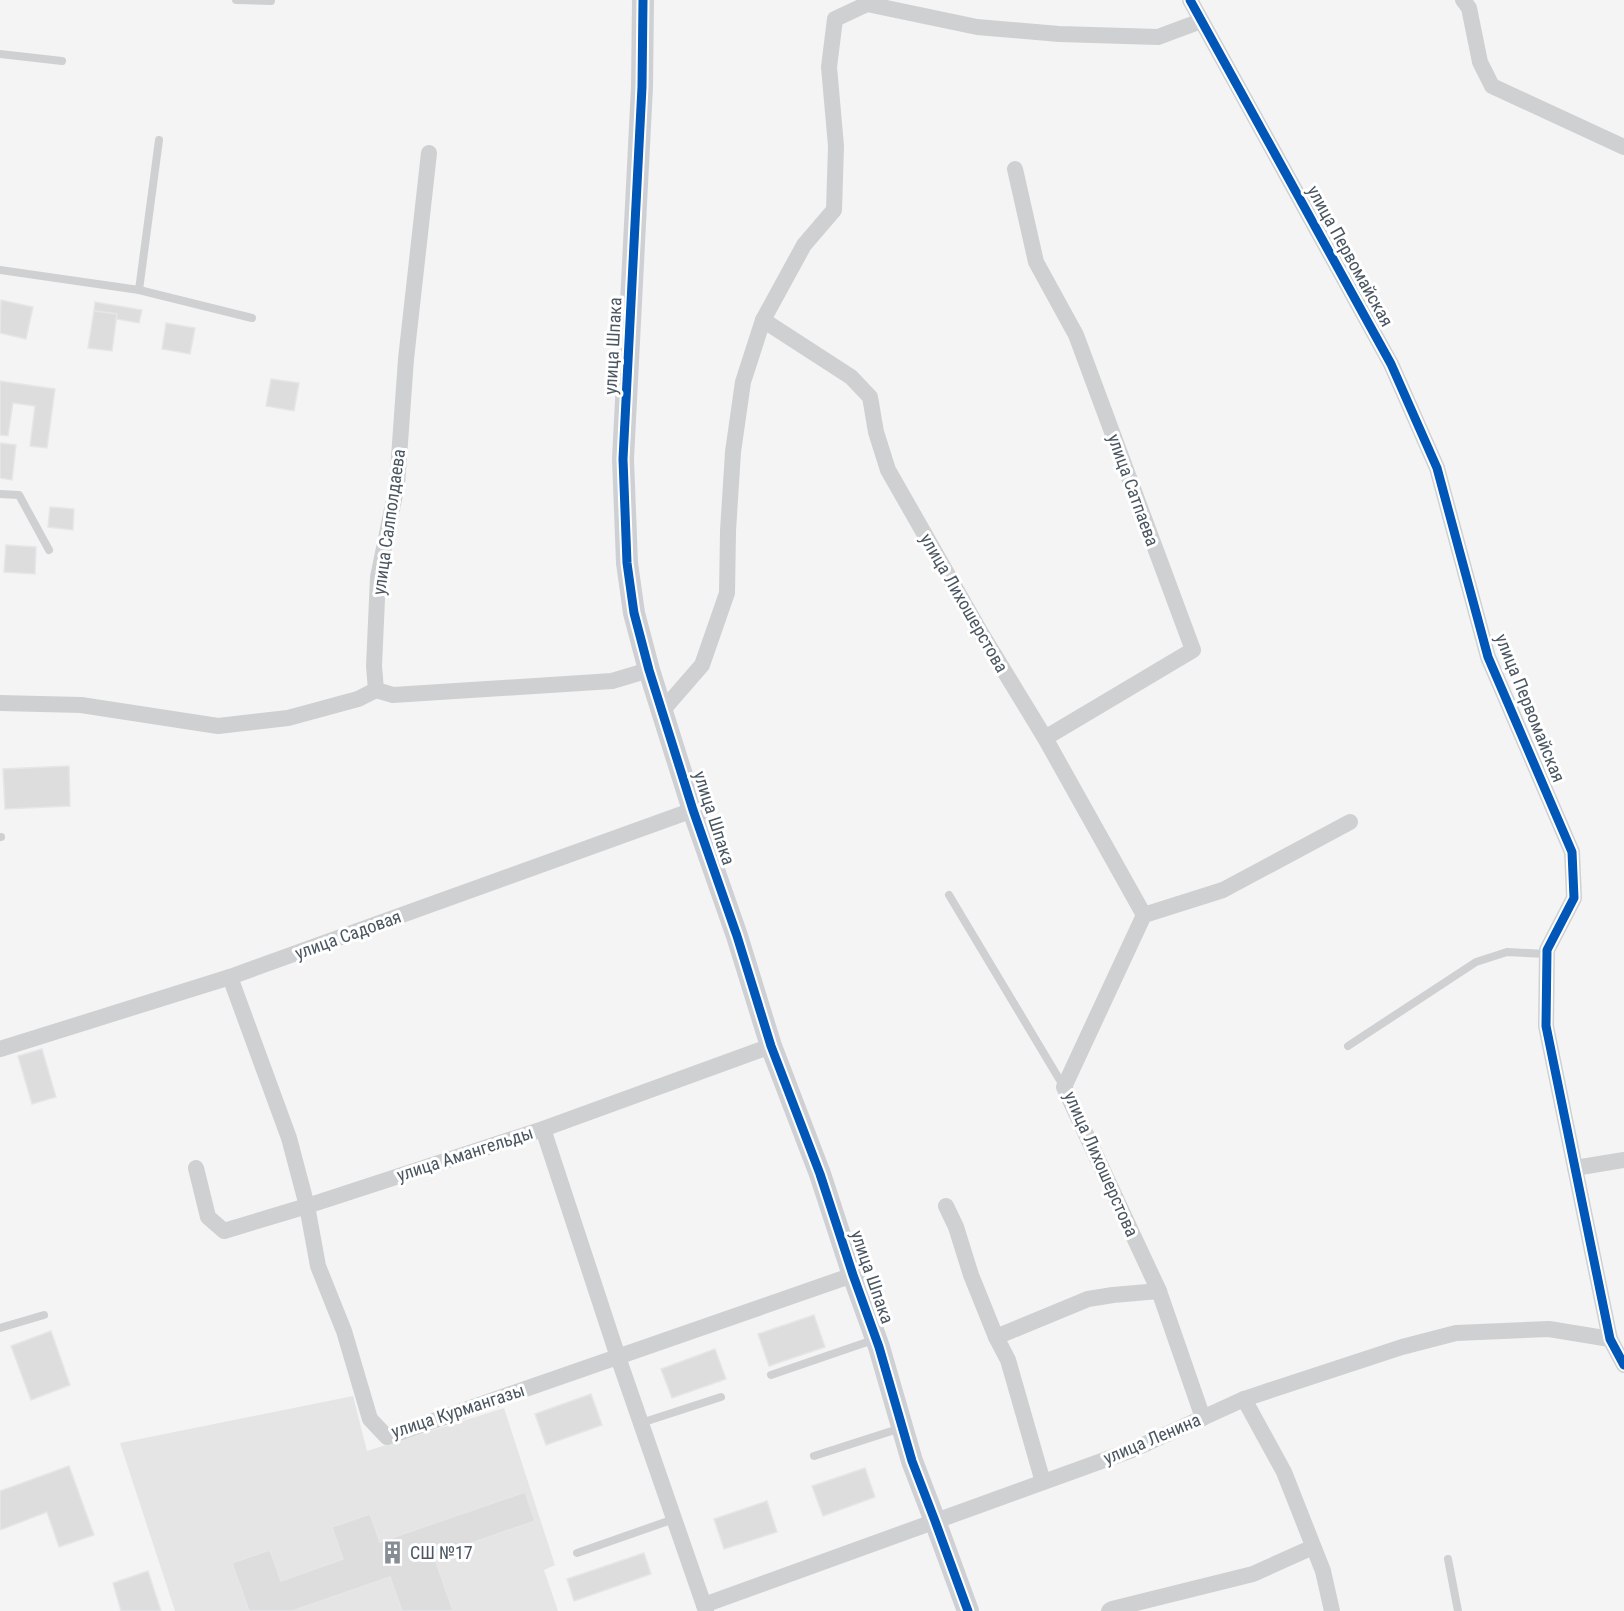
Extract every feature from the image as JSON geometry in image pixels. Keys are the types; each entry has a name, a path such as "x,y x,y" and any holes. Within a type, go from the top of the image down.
{"street":[{"name":"улица Шпака","path":"643,0 642,87 623,459 627,563 634,613 649,670 693,810 771,1046 820,1174 876,1339 912,1461 968,1611"},
{"name":"улица Первомайская","path":"1190,0 1391,364 1437,468 1488,657 1572,852 1574,898 1546,950 1546,1026 1610,1340 1624,1365"},
{"path":"1463,0 1469,8 1480,62 1492,86 1624,147"},
{"path":"662,711 702,664 727,593 733,452 743,382 763,320 804,245 834,210 836,146 829,67 835,19 867,4 977,27 1059,34 1158,37 1201,21"},
{"name":"улица Салполдаева","path":"376,690 374,666 378,577 397,485 406,359 429,153"},
{"name":"улица Сатпаева","path":"1016,169 1036,262 1076,335 1193,650 1045,738"},
{"name":"улица Лихошерстова","path":"763,320 851,377 870,397 876,432 888,471 981,633 1045,738 1144,915 1064,1087 1160,1291 1203,1418"},
{"path":"0,703 81,705 218,726 288,718 358,699 376,690 393,694 612,681 649,670"},
{"name":"улица Садовая","path":"0,1048 230,977 693,810"},
{"path":"1144,915 1223,890 1350,822"},
{"name":"улица Курмангазы","path":"230,977 289,1138 307,1206 318,1266 344,1331 370,1419 387,1437 853,1275"},
{"name":"улица Амангельды","path":"196,1168 208,1217 225,1231 543,1129 771,1046"},
{"path":"543,1129 618,1357 705,1608"},
{"path":"1575,1168 1624,1160"},
{"path":"946,1206 957,1227 971,1275 996,1337 1008,1360 1043,1482"},
{"path":"996,1337 1088,1299 1160,1291"},
{"name":"улица Ленина","path":"705,1608 1132,1449 1244,1399 1402,1347 1456,1333 1549,1329 1610,1340"},
{"path":"1244,1399 1284,1472 1323,1571 1332,1611"},
{"path":"1108,1611 1158,1596 1253,1574 1313,1547"}],"lane":[{"path":"236,0 271,1"},
{"path":"0,54 62,61"},
{"path":"139,290 159,140"},
{"path":"0,270 139,290 252,318"},
{"path":"0,494 20,495 49,550"},
{"path":"949,895 1064,1087"},
{"path":"1348,1046 1476,962 1507,952 1546,954"},
{"path":"0,1328 44,1315"},
{"path":"771,1375 876,1339"},
{"path":"641,1424 721,1397"},
{"path":"814,1456 902,1427"},
{"path":"577,1553 674,1519"},
{"path":"1448,1559 1458,1611"}],"shaded area":[{"path":"353,1396 367,1451 504,1408 555,1565 544,1570 558,1611 175,1611 120,1443"}],"building":[{"path":"1,300 33,307 26,339 0,333"},
{"path":"95,302 142,310 139,323 116,319 117,314 94,311"},
{"path":"94,311 117,314 112,351 88,348"},
{"path":"166,323 195,328 190,354 162,349"},
{"path":"271,379 299,383 294,411 266,406"},
{"path":"0,381 55,389 47,448 30,446 35,406 13,403 8,436 0,435"},
{"path":"0,443 16,445 12,480 0,478"},
{"path":"50,507 74,509 73,530 48,527"},
{"path":"6,545 36,547 35,574 4,572"},
{"path":"69,766 70,806 5,809 3,769"},
{"path":"42,1049 56,1097 32,1104 18,1056"},
{"path":"814,1315 825,1347 769,1366 758,1334"},
{"path":"51,1331 70,1385 31,1400 11,1346"},
{"path":"715,1349 726,1379 672,1398 661,1369"},
{"path":"591,1394 602,1425 546,1445 535,1414"},
{"path":"69,1466 94,1535 59,1547 47,1512 0,1530 0,1491"},
{"path":"865,1468 875,1497 823,1516 812,1486"},
{"name":"СШ №17","path":"525,1492 535,1521 434,1556 453,1611 402,1611 390,1577 292,1611 249,1611 232,1563 270,1550 281,1581 343,1559 332,1527 370,1514 380,1542"},
{"path":"767,1501 777,1532 724,1549 714,1519"},
{"path":"644,1553 651,1574 574,1601 567,1579"},
{"path":"148,1571 161,1611 121,1611 113,1583"}],"cycle path":[{"path":"643,0 642,87 623,459 627,563 634,613 649,670 693,810 737,936 771,1046 820,1174 879,1347 912,1461 968,1611"},
{"path":"1190,0 1391,364 1437,468 1488,657 1572,852 1574,898 1547,950 1546,1026 1610,1339 1624,1365"}],"place":[{"name":"СШ №17","path":"392,1553"}]}
